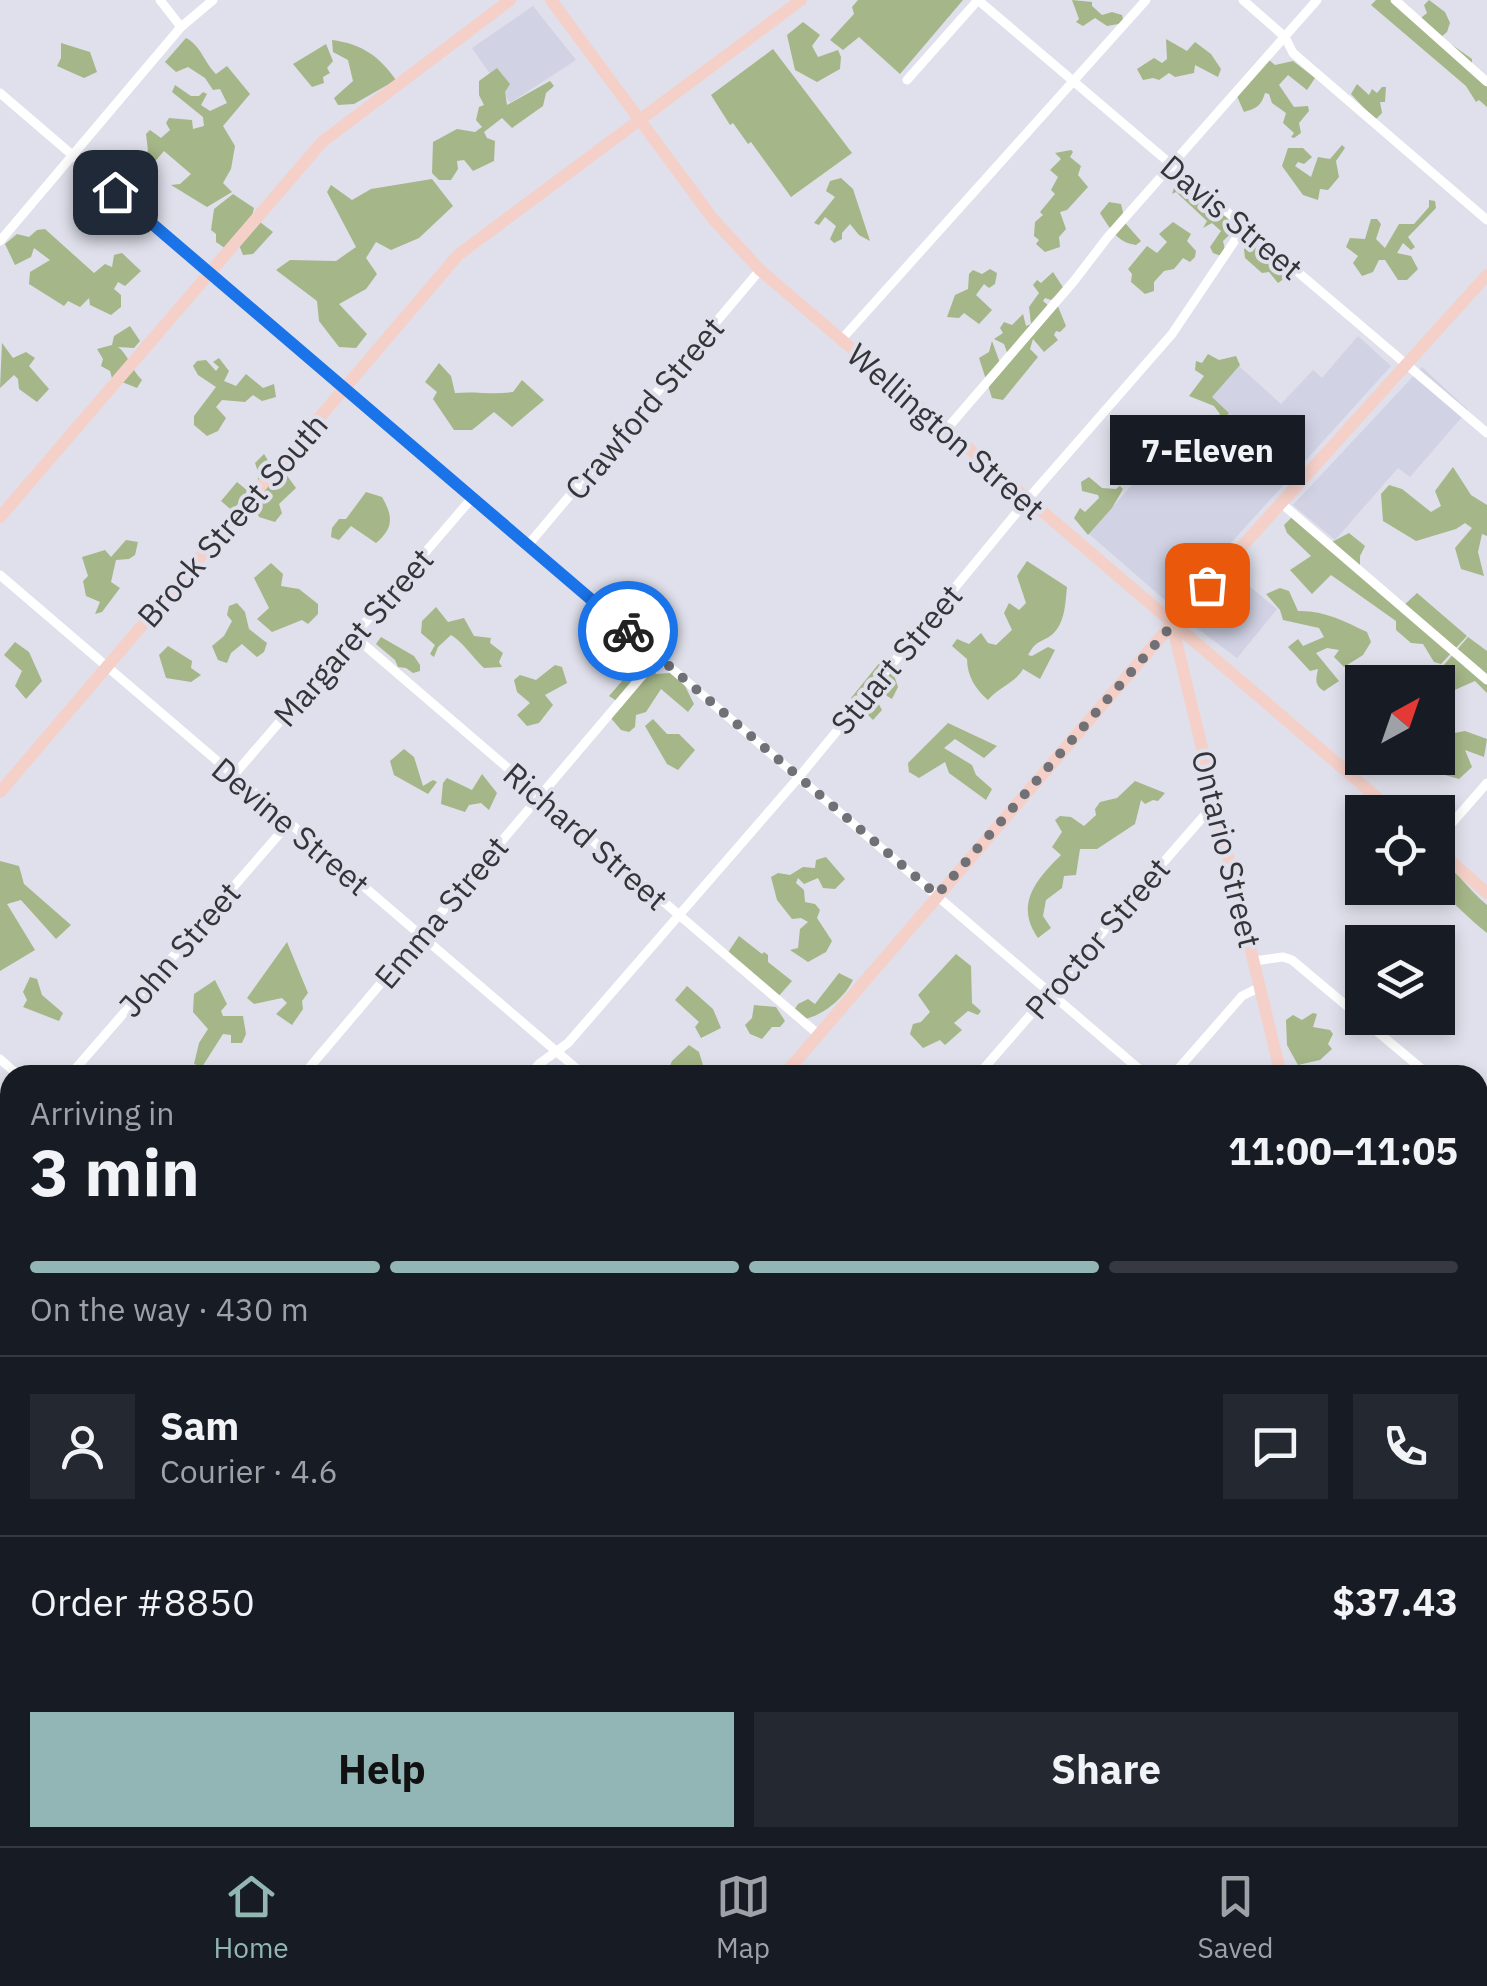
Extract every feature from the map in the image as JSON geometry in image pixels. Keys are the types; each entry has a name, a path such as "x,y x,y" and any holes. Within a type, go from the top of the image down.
{"main road":[{"path":"0,517 322,142 510,0"},
{"name":"Wellington Street","path":"551,0 712,219 760,270 1374,795"},
{"name":"Brock Street South","path":"0,792 458,255 802,0"},
{"path":"793,1065 1172,624 1487,275"},
{"name":"Ontario Street","path":"1172,624 1280,1065"},
{"path":"1187,684 1193,656 1202,653 1215,658"},
{"path":"1455,865 1487,893"}],"street":[{"path":"160,0 180,27"},
{"path":"0,241 180,27 213,0"},
{"path":"908,80 978,0"},
{"name":"Davis Street","path":"978,0 1487,433"},
{"path":"841,340 1146,0"},
{"path":"1243,0 1285,36 1293,53 1487,220"},
{"path":"945,430 1317,0"},
{"path":"1395,0 1487,82"},
{"path":"0,93 1135,1065"},
{"name":"Stuart Street","path":"538,1065 557,1053 799,777 1027,500 1172,334 1244,227"},
{"name":"Crawford Street","path":"528,546 760,270"},
{"name":"Margaret Street","path":"233,776 472,498"},
{"path":"1281,503 1487,680"},
{"name":"Devine Street","path":"0,575 572,1065"},
{"name":"Richard Street","path":"354,637 819,1035"},
{"name":"Emma Street","path":"311,1065 658,657"},
{"path":"1455,820 1487,784"},
{"name":"Proctor Street","path":"987,1065 1216,802"},
{"name":"John Street","path":"79,1065 288,824"},
{"path":"1254,961 1283,957 1292,960 1417,1065"},
{"path":"1182,1065 1242,996 1260,987"}],"shaded area":[{"path":"533,6 576,60 510,103 472,48"},
{"path":"1358,336 1391,366 1173,607 1089,534 1159,454 1181,472 1229,413 1211,397 1239,366 1281,404 1313,370 1322,378"},
{"path":"1422,367 1468,410 1410,477 1398,468 1335,540 1293,505"},
{"path":"1232,572 1277,609 1237,658 1190,623"}],"green space":[{"path":"858,0 963,0 900,74 859,37 843,50 830,40 854,14 852,7"},
{"path":"1072,0 1092,2 1102,15 1122,15 1124,23 1107,26 1095,18 1083,26 1076,22 1079,19"},
{"path":"1376,0 1392,0 1421,18 1427,13 1424,5 1429,0 1445,12 1450,23 1441,37 1472,59 1472,66 1487,78 1487,107 1479,100 1476,102 1466,86 1371,5"},
{"path":"803,22 820,35 812,46 818,57 838,50 841,57 840,69 817,82 795,70 787,35"},
{"path":"186,38 216,74 227,66 250,94 223,126 235,146 231,169 223,183 232,192 207,207 171,185 180,184 191,174 164,151 152,165 141,165 137,158 148,151 146,134 150,130 161,138 170,130 166,123 169,118 192,120 193,129 204,126 203,117 172,92 175,85 191,96 207,94 201,105 210,111 227,103 220,89 213,90 205,78 188,67 176,72 165,62"},
{"path":"1166,39 1187,51 1195,42 1211,54 1221,69 1218,77 1195,65 1194,73 1175,77 1169,73 1159,80 1143,80 1137,69 1154,58 1162,63 1167,59"},
{"path":"332,40 369,52 396,80 354,104 338,105 334,98 353,81 348,60 333,52"},
{"path":"61,43 90,52 97,72 84,78 57,66"},
{"path":"326,44 333,61 327,68 330,73 323,77 324,83 312,87 293,64"},
{"path":"773,49 852,153 791,197 751,142 748,144 733,123 730,125 711,95"},
{"path":"1267,58 1275,65 1293,61 1315,78 1307,90 1288,75 1279,85 1294,107 1308,106 1309,111 1299,123 1301,133 1294,138 1283,123 1286,113 1272,103 1269,94 1265,93 1258,106 1244,112 1236,94"},
{"path":"497,68 510,84 505,92 507,105 550,81 554,86 546,93 543,106 512,128 502,118 484,132 495,141 494,161 473,171 464,160 457,161 458,169 451,180 439,180 432,173 433,142 457,129 475,132 482,127 476,120 479,107 484,105 479,81"},
{"path":"1357,84 1369,95 1372,89 1377,93 1386,87 1385,102 1380,102 1382,113 1375,120 1351,94"},
{"path":"1342,145 1345,148 1336,161 1339,177 1328,190 1320,189 1318,200 1303,195 1282,166 1288,148 1303,148 1312,157 1295,166 1311,177 1318,157 1330,159"},
{"path":"1071,150 1070,157 1081,166 1078,175 1088,187 1067,210 1060,212 1066,229 1059,237 1060,247 1045,252 1036,244 1039,240 1034,236 1035,222 1055,194 1051,190 1058,177 1050,170 1061,159 1055,153"},
{"path":"1178,175 1240,225 1223,241 1225,250 1221,256 1210,247 1221,231 1212,223 1203,228 1207,221 1176,192 1172,194"},
{"path":"841,178 853,189 870,241 850,224 842,239 834,243 830,239 836,226 825,217 819,225 814,223 835,197 826,191 830,181"},
{"path":"432,179 453,206 419,238 391,250 376,242 366,258 377,274 366,289 339,304 367,334 356,348 339,347 319,321 317,301 276,270 290,260 336,261 356,247 327,192 331,185 352,200 371,189"},
{"path":"233,194 254,208 252,216 273,232 253,254 243,255 239,245 226,249 216,242 216,234 211,230 214,209"},
{"path":"1429,200 1435,201 1436,208 1408,237 1415,247 1411,250 1403,243 1397,253 1411,256 1418,269 1407,280 1398,280 1385,260 1379,260 1373,272 1362,276 1353,263 1358,256 1346,247 1350,238 1365,239 1371,219 1377,219 1381,224 1376,239 1385,248 1399,224 1414,224 1429,207"},
{"path":"1109,202 1121,204 1126,224 1141,241 1136,245 1119,238 1100,213"},
{"path":"1173,222 1191,234 1187,241 1196,251 1195,257 1190,262 1183,258 1174,269 1164,271 1154,282 1154,291 1145,294 1131,282 1128,269 1147,246 1157,253 1167,242 1159,234"},
{"path":"45,229 94,273 105,264 112,267 114,255 122,253 141,271 125,286 118,282 114,289 121,295 121,307 111,315 90,305 89,298 80,307 68,301 64,306 29,284 30,272 50,260 34,248 31,257 15,265 5,244 17,234 29,237"},
{"path":"1258,240 1289,266 1288,276 1278,283 1269,272 1262,273 1245,258 1244,249"},
{"path":"990,269 997,273 995,284 989,288 984,284 976,295 992,310 979,324 964,313 959,318 947,317 955,295 968,289 969,274 973,270 982,274"},
{"path":"1053,272 1064,289 1051,300 1043,301 1049,306 1057,304 1066,326 1056,331 1058,340 1044,352 1033,339 1030,349 1038,357 1003,400 992,398 979,358 989,352 992,341 1000,363 1008,355 1004,344 994,339 1003,333 1000,328 1004,322 1012,325 1023,314 1026,326 1031,324 1029,307 1039,293 1033,285"},
{"path":"130,326 140,341 134,348 118,347 142,380 137,388 112,378 110,371 101,366 103,359 97,349 112,345 114,336"},
{"path":"2,343 13,358 26,352 35,358 29,366 49,389 37,402 19,389 14,375 0,388"},
{"path":"1208,354 1219,360 1236,356 1240,365 1212,397 1229,413 1213,432 1213,421 1220,414 1214,406 1189,396 1204,376 1195,370 1196,361 1202,363"},
{"path":"219,358 229,371 224,381 236,386 246,374 263,388 274,384 276,397 262,401 253,395 245,402 222,400 216,407 226,418 218,431 207,436 194,425 194,416 216,387 198,375 193,366 206,360 216,371 219,367 213,362"},
{"path":"439,363 451,376 455,393 513,392 522,380 544,400 512,427 494,412 472,430 454,430 433,399 437,392 425,382"},
{"path":"264,454 275,472 283,470 296,488 279,504 282,513 275,522 259,517 253,502 235,513 221,501 237,482 248,491 257,487 259,474 255,463"},
{"path":"1453,467 1471,495 1487,505 1487,536 1482,534 1478,552 1484,576 1461,569 1455,548 1472,528 1465,523 1416,541 1383,521 1381,494 1389,485 1402,489 1431,512 1441,506 1435,491"},
{"path":"1089,477 1102,488 1123,489 1088,535 1074,518 1080,508 1085,512 1099,498 1082,491 1081,482"},
{"path":"366,492 382,497 386,504 390,522 386,532 376,543 351,526 339,540 331,537 339,519 346,519"},
{"path":"1297,512 1332,542 1349,533 1365,546 1360,568 1400,609 1417,593 1467,636 1441,664 1434,662 1423,644 1411,643 1396,630 1396,621 1331,575 1312,594 1290,570 1311,556 1284,525"},
{"path":"126,540 138,542 135,555 116,560 111,582 120,588 102,612 95,614 100,602 86,596 83,581 88,576 82,557 105,550 111,557"},
{"path":"1027,561 1067,587 1057,630 1035,645 1028,655 1048,647 1055,650 1040,679 1023,669 988,700 973,682 967,659 952,646 957,639 969,644 981,633 988,643 996,645 1012,630 1004,613 1009,603 1019,610 1026,603 1017,576"},
{"path":"271,563 283,574 281,586 299,589 318,604 318,614 308,624 302,620 272,632 257,619 269,608 254,578"},
{"path":"1280,588 1289,591 1298,611 1342,620 1367,632 1371,642 1363,655 1344,667 1334,657 1339,650 1327,648 1316,653 1339,681 1324,691 1317,684 1318,669 1310,671 1288,647 1298,639 1303,646 1324,637 1319,628 1283,620 1266,594"},
{"path":"237,603 245,612 249,629 267,643 257,657 242,644 231,653 227,663 218,660 212,646 224,636 232,621 227,615 229,606"},
{"path":"436,607 448,622 464,618 474,636 491,638 490,643 503,653 499,662 502,667 484,668 451,635 434,657 430,654 435,645 421,633 422,621"},
{"path":"381,637 414,656 420,671 413,673 398,667 376,644"},
{"path":"1468,637 1487,651 1487,693 1475,681 1455,690 1455,665 1444,665"},
{"path":"15,642 29,652 42,681 26,699 15,686 22,671 4,655"},
{"path":"168,646 192,661 191,668 201,675 191,682 166,678 159,655"},
{"path":"649,661 656,674 670,673 684,684 694,704 688,712 661,689 646,712 636,715 635,727 629,732 621,730 610,717 623,705 609,696 637,664"},
{"path":"881,661 893,672 898,687 892,699 882,693 875,697 882,710 873,720 851,698"},
{"path":"555,665 562,667 567,683 545,695 553,705 539,723 527,726 517,715 530,703 517,692 514,680 520,675 536,680"},
{"path":"653,719 667,734 679,734 695,750 678,770 667,764 645,726"},
{"path":"948,723 997,746 984,758 955,739 944,748 972,765 976,775 992,789 986,800 949,773 945,762 919,778 909,772 908,763"},
{"path":"1465,731 1487,739 1484,757 1465,750 1472,767 1459,779 1445,775 1455,775 1455,733"},
{"path":"404,749 414,757 423,786 433,780 437,782 428,794 394,775 390,761"},
{"path":"482,774 497,793 489,810 481,803 469,805 465,812 441,804 447,778 472,790"},
{"path":"1135,781 1165,793 1158,801 1145,804 1141,800 1135,824 1097,849 1080,849 1076,875 1064,876 1062,888 1046,900 1043,916 1051,928 1038,938 1031,926 1028,903 1037,883 1061,855 1052,847 1062,832 1055,820 1060,816 1071,817 1084,826 1096,815 1100,802 1117,798"},
{"path":"826,857 845,879 835,889 823,888 818,878 804,884 798,878 796,883 804,890 805,902 820,910 817,918 832,941 826,952 808,962 790,950 798,948 800,929 808,922 792,919 777,900 771,877 778,873 790,875 803,867 815,868 816,860"},
{"path":"0,861 19,866 24,884 71,925 56,939 21,900 7,904 35,950 0,971"},
{"path":"1455,872 1487,905 1487,933 1455,904"},
{"path":"739,936 768,955 768,962 792,981 777,998 727,954"},
{"path":"287,942 308,993 292,1025 276,1014 287,1003 282,998 254,1004 247,998"},
{"path":"956,954 971,966 972,1003 981,1011 978,1015 968,1011 954,1023 962,1030 945,1045 940,1040 923,1048 910,1034 913,1024 930,1012 918,995"},
{"path":"839,973 853,980 837,1001 806,1019 798,1020 791,1015 798,1004 808,999 815,1004"},
{"path":"30,977 37,979 42,995 63,1013 59,1021 23,1007 27,1000 23,992"},
{"path":"215,980 227,1004 221,1011 223,1016 243,1016 246,1034 242,1043 231,1043 231,1035 223,1034 203,1065 194,1064 199,1043 208,1029 193,1012 194,994"},
{"path":"687,986 713,1009 721,1028 701,1038 695,1027 699,1022 675,1000"},
{"path":"754,1005 776,1007 785,1021 780,1027 772,1027 762,1039 750,1034 745,1025 752,1018"},
{"path":"1317,1014 1313,1027 1333,1034 1328,1044 1332,1049 1320,1060 1298,1065 1287,1045 1286,1020 1293,1015 1302,1020"},
{"path":"689,1045 699,1052 703,1065 670,1065"}],"way so far":[{"path":"628,631 937,895 1207,585"}],"place":[{"name":"7-Eleven","path":"1207,585"}],"route":[{"path":"115,192 628,631"}]}
